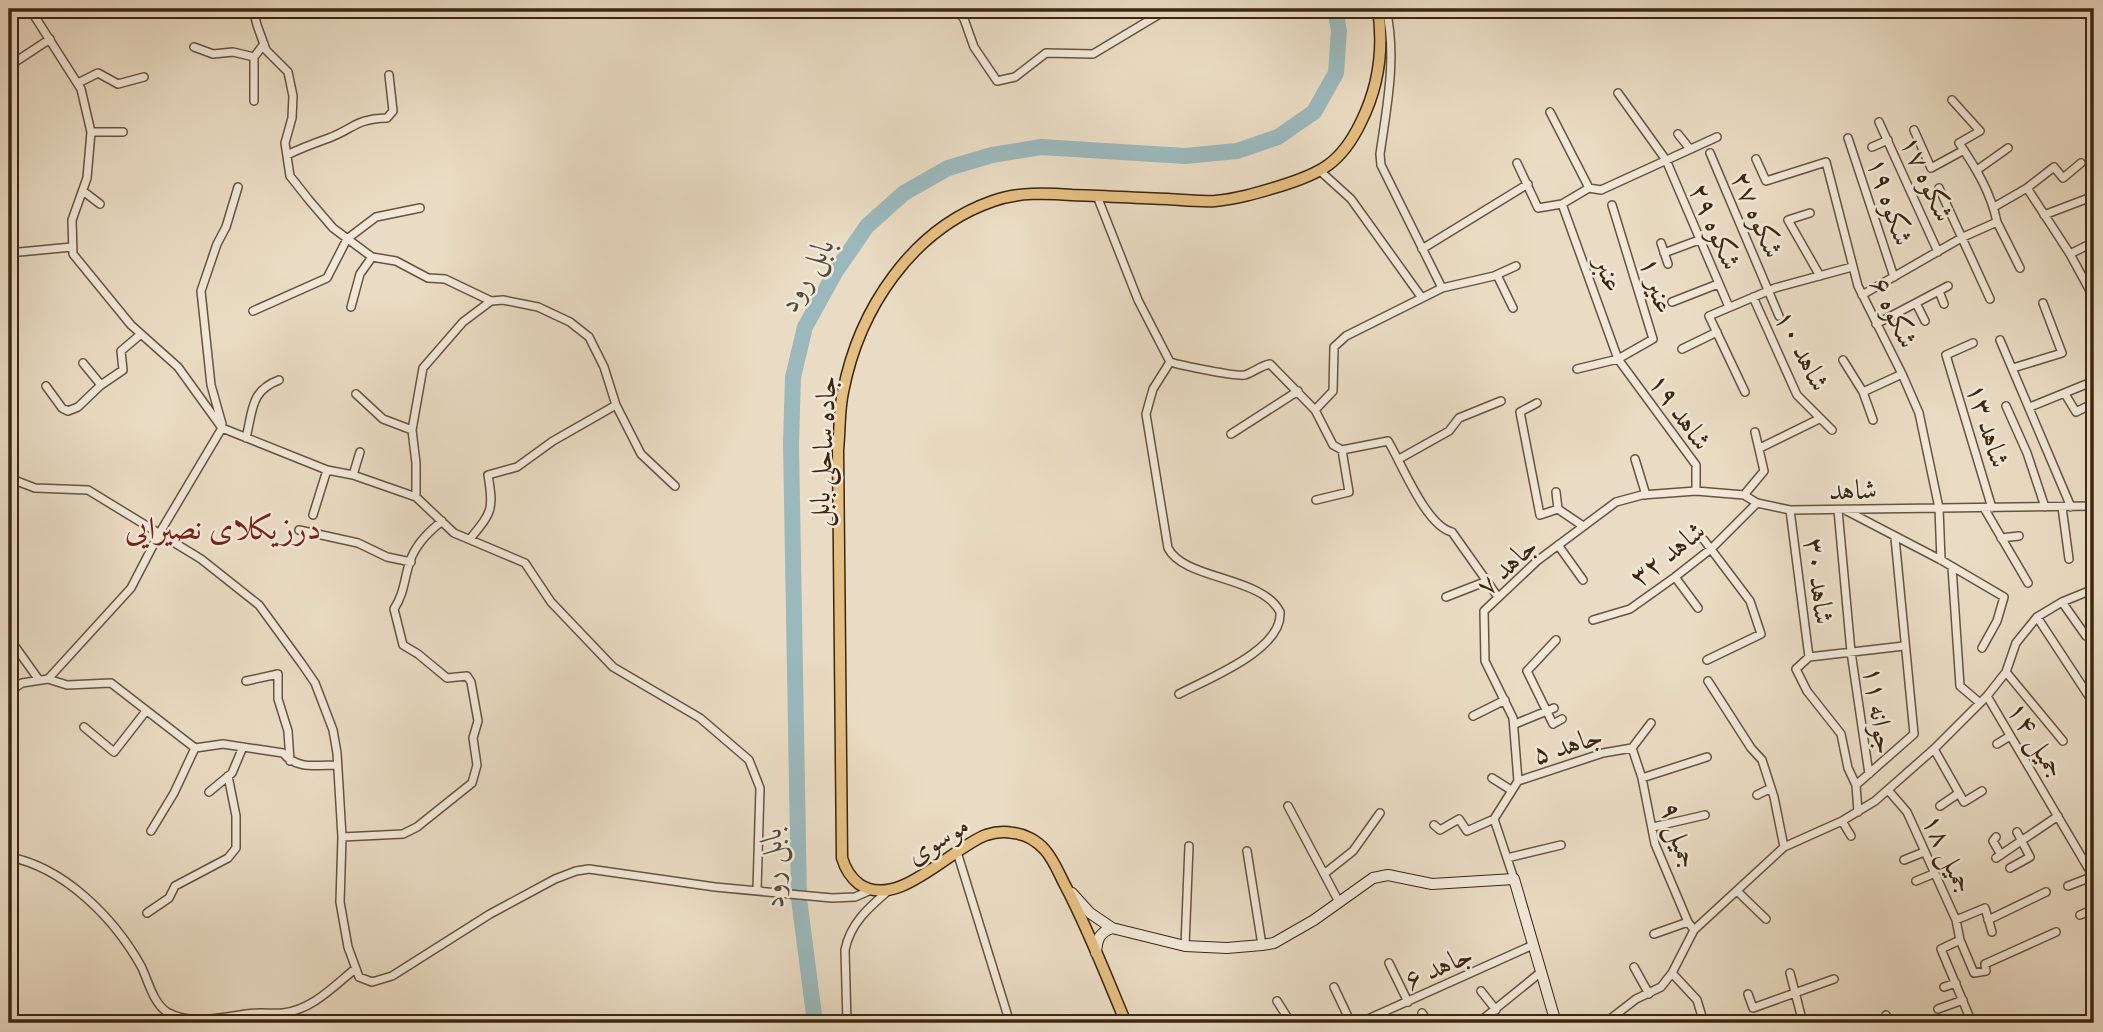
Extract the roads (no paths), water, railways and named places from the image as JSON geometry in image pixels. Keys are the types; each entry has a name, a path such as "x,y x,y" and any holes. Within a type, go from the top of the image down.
{"main road":[{"name":"جاده ساحلی بابل","path":"871,890 852,878 842,858 838,450 842,394 849,364 864,326 886,287 904,261 928,238 961,215 994,200 1021,194 1213,201 1240,197 1307,178 1339,158 1352,141 1373,98 1381,28 1378,9"},
{"name":"موسوی","path":"871,890 888,891 904,885 986,835 1003,832 1019,834 1034,841 1046,852 1063,881 1126,1023"},
{"path":"1063,881 1090,913 1112,928 1185,946 1227,948 1274,943 1304,926 1373,878 1388,875 1432,884 1514,879 1556,1023"},
{"path":"1096,953 1097,939 1104,931 1112,928"}],"street":[{"path":"30,9 81,89 91,132 87,178 72,220 73,254 131,325 178,367 222,428 327,470 353,475 416,497 454,533 525,563 551,602 613,667 700,718 749,760 761,788 757,890"},
{"path":"253,9 266,50 288,72 293,96 292,118 285,143 290,176 333,228 372,257 396,261 428,278 445,279 491,301 503,300 538,307 570,322 589,337 604,367 616,405 641,454 675,486"},
{"path":"956,9 964,19 974,47 997,81 1015,78 1046,53 1093,54 1168,9"},
{"path":"1386,9 1392,34 1381,165 1441,288"},
{"path":"9,66 50,39"},
{"path":"254,101 254,57 264,44"},
{"path":"194,47 213,54 233,52 254,57"},
{"path":"78,83 99,73 118,84 144,77"},
{"path":"287,155 330,138 361,120 387,118 393,111 389,75"},
{"name":"شکوه ۲۹","path":"1618,93 1666,160 1729,307"},
{"path":"1952,100 1980,131 1959,143 1977,170 1994,206 1997,222 2021,268"},
{"path":"1550,112 1589,188"},
{"name":"شکوه ۱۷","path":"1880,122 1938,252"},
{"path":"1914,130 1931,168 1964,150"},
{"path":"91,132 123,132"},
{"path":"1678,134 1690,149"},
{"path":"1517,163 1538,208 1562,204 1589,188 1601,190 1717,137"},
{"name":"شکوه ۱۹","path":"1849,138 1894,277"},
{"path":"1872,147 1888,140"},
{"path":"1977,170 2008,148"},
{"name":"شکوه ۲۷","path":"1710,153 1771,290 1779,316"},
{"name":"شکوه ۶","path":"1756,159 1766,181 1826,162 1852,267 1862,295 1919,414 1939,508 1941,560"},
{"path":"1994,206 2027,188 2054,167 2063,178 2081,163"},
{"path":"1319,170 1351,199 1422,298"},
{"path":"1422,249 1528,184"},
{"path":"48,679 131,588 159,534 222,428 211,385 201,291 217,244 226,227 238,187"},
{"path":"1938,188 1990,299"},
{"path":"2027,188 2070,254 2094,298"},
{"path":"83,191 100,205"},
{"path":"1097,196 1138,300 1170,362"},
{"path":"2045,215 2094,196"},
{"name":"عنبر","path":"1562,204 1618,359"},
{"name":"عنیر ۱","path":"1612,205 1653,339 1618,359"},
{"path":"253,311 327,278 347,239 376,217 420,208"},
{"path":"1810,213 1788,220 1820,276"},
{"path":"1862,295 1963,237 1997,222"},
{"path":"1664,253 1699,240"},
{"path":"1661,243 1668,264"},
{"path":"2070,254 2086,246"},
{"path":"9,253 72,247"},
{"path":"351,307 360,274 372,257"},
{"path":"1315,410 1333,391 1334,347 1346,336 1441,288 1497,275 1516,267"},
{"path":"1745,392 1709,316 1771,290 1852,267"},
{"path":"1497,275 1513,308"},
{"path":"1672,302 1718,284"},
{"path":"1876,324 1948,286"},
{"path":"1939,291 1944,304"},
{"name":"شاهد ۱۰","path":"1753,297 1797,395 1832,430"},
{"path":"416,497 412,430 423,368 463,321 491,301"},
{"path":"1916,303 1925,321"},
{"path":"2013,368 2062,353 2043,303"},
{"path":"1682,349 1717,332"},
{"path":"46,386 62,408 68,411 78,407 101,385 123,370 121,351 141,334"},
{"path":"1958,339 1962,348 1973,343"},
{"path":"2000,340 2071,507"},
{"name":"شاهد ۱۳","path":"1962,348 1946,355 1988,508 2001,538 2028,583"},
{"path":"1577,369 1618,359"},
{"name":"شاهد ۱۹","path":"1618,359 1696,465 1696,491"},
{"path":"1843,360 1863,392 1873,420"},
{"path":"1170,362 1236,376 1247,375 1259,366 1270,364 1315,410 1333,445 1342,450 1388,440 1422,503 1443,530 1452,532 1498,597"},
{"path":"1170,362 1153,389 1146,414 1168,548 1171,554 1189,565 1268,598 1278,607 1281,619 1274,636 1250,656 1179,694"},
{"path":"83,363 101,385"},
{"path":"1863,392 1902,374"},
{"path":"246,438 257,393 266,385 279,380"},
{"path":"2030,407 2094,381"},
{"path":"1231,434 1298,391"},
{"path":"356,394 383,419 412,430"},
{"path":"2066,394 2076,412 2094,403"},
{"path":"1399,459 1449,431 1459,418 1501,401"},
{"path":"1537,403 1520,412 1540,515 1558,509"},
{"path":"470,539 489,515 492,499 488,475 517,467 616,405"},
{"path":"2007,406 2027,453 2045,507"},
{"path":"1760,448 1819,419"},
{"path":"1744,495 1764,471 1755,432"},
{"path":"1316,500 1349,492 1342,450"},
{"path":"353,475 360,452"},
{"path":"1635,459 1646,495"},
{"path":"313,515 327,470"},
{"path":"9,478 35,488 88,490 201,559 259,605 315,683 332,730 342,837 340,902 355,969 359,976 372,982 392,976 490,914 555,879 576,871 589,869 715,887 832,898 855,897 871,890"},
{"name":"شاهد","path":"1616,502 1646,495 1696,491 1744,495 1757,503 1790,510 2094,506"},
{"path":"1556,492 1558,509 1583,526"},
{"name":"جاهد ۷","path":"1518,781 1515,724 1485,660 1484,611 1536,561 1616,502"},
{"name":"شاهد ۳۲","path":"1593,620 1629,609 1675,577 1712,548 1757,503"},
{"path":"2062,507 2069,559"},
{"name":"شاهد ۳۰","path":"1790,510 1809,657"},
{"path":"1841,510 1941,560 2004,597 1997,621 1982,648"},
{"name":"جوانه ۱۱","path":"1841,510 1851,652 1868,774"},
{"path":"342,837 402,834 417,827 472,783 477,765 473,738 478,721 471,682 467,677 447,678 418,653 403,645 394,609 402,596 411,562 425,534 442,521"},
{"path":"299,530 358,543 387,557 411,562"},
{"path":"2001,538 2019,536"},
{"path":"1856,785 1914,734 1895,538"},
{"path":"1704,540 1750,601 1761,634 1707,660"},
{"path":"1558,545 1584,580"},
{"path":"1952,567 1960,686 1980,703"},
{"path":"1675,577 1698,608"},
{"path":"1446,597 1487,581"},
{"path":"1605,1023 1636,999 1661,987 1672,974 1694,930 1784,847 1858,811 1888,790 1934,749 1987,696 2006,672 2016,643 2037,618 2062,602 2094,589"},
{"path":"2062,602 2086,636"},
{"path":"2037,618 2094,704"},
{"path":"9,638 39,680"},
{"path":"1556,640 1527,671 1551,710 1553,724 1562,719"},
{"path":"1858,811 1856,785 1848,768 1841,734 1807,691 1796,669 1809,657 1905,646"},
{"path":"2006,672 2063,741"},
{"path":"246,681 278,674 278,699 288,731 290,762"},
{"path":"9,692 22,683 48,679 66,685 111,683 195,748 223,744 283,753 290,762 298,765 337,765"},
{"path":"1708,681 1751,748 1762,760 1784,847"},
{"name":"جمیل ۱۴","path":"1987,696 2094,876"},
{"path":"1473,716 1505,700"},
{"path":"1515,724 1551,710"},
{"path":"84,727 114,751 146,711"},
{"path":"1632,748 1651,723"},
{"path":"1997,744 2010,736"},
{"path":"209,792 232,773 243,747"},
{"path":"150,831 174,793 195,748"},
{"name":"جمیل ۹","path":"1632,748 1642,778 1655,844 1688,922 1694,930"},
{"name":"جاهد ۵","path":"1494,819 1518,781 1603,753 1632,748"},
{"path":"1934,749 1964,802 1982,791"},
{"path":"1642,778 1707,757"},
{"path":"147,913 169,898 175,886 228,858 236,848 236,816 228,776"},
{"path":"1492,778 1511,790"},
{"path":"1757,795 1771,788"},
{"name":"جمیل ۱۸","path":"1888,790 1907,813 1956,920 1960,940 1974,973 1986,971 1985,964 2056,933"},
{"path":"1940,806 1959,793"},
{"path":"1289,806 1339,902"},
{"path":"1324,874 1353,851 1380,813"},
{"path":"1653,827 1705,815"},
{"path":"1996,837 1993,841 1999,857 2058,816"},
{"path":"1434,825 1440,830 1459,819 1467,831 1494,819 1514,879"},
{"path":"1842,821 1851,836"},
{"path":"2010,868 2030,857 2017,832"},
{"path":"1507,858 1561,845"},
{"path":"1185,946 1189,846"},
{"path":"1247,850 1262,945"},
{"path":"957,852 1010,1023"},
{"path":"1904,860 1924,852"},
{"path":"9,857 25,860 56,875 89,901 116,929 141,966 160,1005 168,1012 197,1021 297,1010 316,1001 355,969"},
{"path":"1916,881 1933,874"},
{"path":"2068,886 2094,876"},
{"path":"847,1023 847,939 861,916 888,891"},
{"path":"1738,892 1766,919"},
{"path":"1988,920 2046,892"},
{"path":"1956,920 1985,908 1992,932"},
{"path":"2080,915 2094,909"},
{"path":"1654,934 1688,922"},
{"path":"1960,940 1941,949 1972,1023"},
{"name":"جاهد ۶","path":"1359,1023 1533,945"},
{"path":"1389,963 1408,1002"},
{"path":"1634,967 1649,995"},
{"path":"1482,1022 1541,972"},
{"path":"1790,973 1803,1023"},
{"path":"1672,974 1697,1000 1704,1023"},
{"path":"1748,994 1753,1007 1834,979"},
{"path":"1944,987 1956,983"},
{"path":"1334,987 1351,1023"},
{"path":"1481,991 1496,1010"},
{"path":"1938,1009 1963,1000"},
{"path":"1277,1001 1291,1023"},
{"path":"1422,1013 1429,1023"},
{"path":"1886,1014 1889,1023"}],"waterway":[{"name":"بابل رود","path":"815,1023 799,899 791,444 793,377 805,327 836,271 867,226 904,193 948,168 992,155 1041,147 1185,156 1237,151 1278,137 1314,112 1336,73 1339,31 1335,9"}],"district":[{"name":"درزیکلای نصیرایی","path":"223,528"}]}
